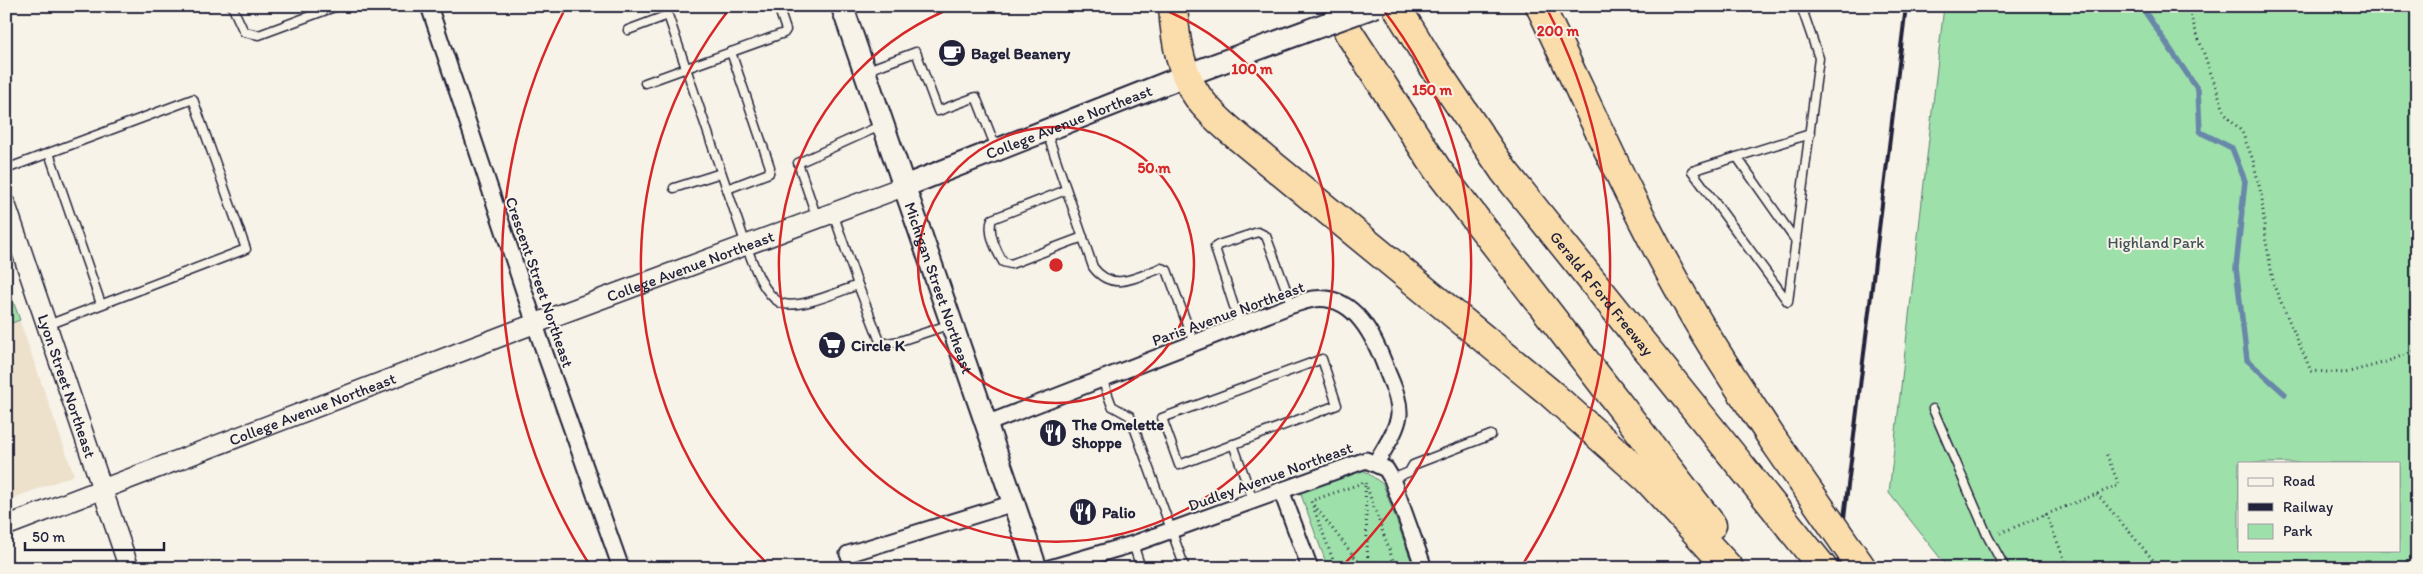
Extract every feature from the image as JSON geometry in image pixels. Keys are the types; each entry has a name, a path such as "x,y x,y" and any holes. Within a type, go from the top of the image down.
{"highway":[{"path":"1173,6 1175,42 1187,75 1204,106 1237,136 1577,416 1647,479 1729,568"},
{"path":"1336,6 1349,33 1437,169 1745,568"},
{"name":"Gerald R Ford Freeway","path":"1396,6 1427,57 1504,171 1823,568"},
{"path":"1540,6 1650,234 1686,301 1719,358 1862,568"}],"main road":[{"name":"Michigan Street Northeast","path":"842,6 1036,568"},
{"name":"College Avenue Northeast","path":"905,186 1187,75 1376,6"}],"street":[{"name":"Crescent Street Northeast","path":"429,6 535,324 621,568"},
{"name":"College Avenue Northeast","path":"6,526 535,324 905,186"},
{"name":"Lyon Street Northeast","path":"6,205 129,568"},
{"name":"Paris Avenue Northeast","path":"986,424 1292,305 1313,299 1331,299 1347,306 1362,321 1376,343 1398,401 1399,416 1388,442 1376,463"},
{"name":"Dudley Avenue Northeast","path":"1050,568 1133,544 1366,460 1386,469 1392,479"},
{"path":"1392,479 1424,568"},
{"path":"1281,490 1310,568"},
{"path":"848,554 1014,503"}],"lane":[{"path":"232,6 244,32 259,35 337,6"},
{"path":"666,6 746,246 761,283 779,302 793,304 807,302 858,285"},
{"path":"645,83 784,33 786,30 778,6"},
{"path":"1801,6 1819,58 1810,134 1788,302 1692,171 1810,134"},
{"path":"628,30 668,15"},
{"path":"727,189 769,173 770,167 731,52"},
{"path":"865,71 916,52 938,111 976,97 996,150"},
{"path":"6,169 193,99 246,250 48,325"},
{"path":"884,124 798,163 858,285 882,344 900,341 952,324"},
{"path":"1046,131 1093,267 1110,281 1118,282 1161,268 1167,270 1194,343"},
{"path":"49,153 101,304"},
{"path":"1736,157 1796,241"},
{"path":"674,188 721,173"},
{"path":"1066,190 992,219 990,225 996,248 1003,262 1011,264 1083,237"},
{"path":"1240,325 1216,251 1215,247 1218,245 1258,232 1266,236 1292,305"},
{"path":"1322,359 1337,405 1233,444 1179,465 1162,418 1322,359"},
{"path":"1102,379 1112,406 1130,416 1185,568"},
{"path":"1933,409 1988,538 2005,568"},
{"path":"1392,479 1409,472 1413,465 1491,435"},
{"path":"1233,444 1253,500"},
{"path":"1133,544 1141,568"}],"path":[{"path":"2187,6 2225,112 2242,132 2253,160 2262,198 2265,236 2274,286 2311,370 2344,373 2383,363 2417,350"},
{"path":"1988,538 2119,485 2106,453"},
{"path":"1311,501 1364,482"},
{"path":"1364,482 1368,568"},
{"path":"1364,482 1395,566 1389,568"},
{"path":"2097,494 2160,568"},
{"path":"1311,501 1336,568"},
{"path":"1311,501 1363,568"},
{"path":"2046,514 2068,568"}],"shaded area":[{"path":"6,282 74,475 6,501"}],"green space":[{"name":"Highland Park","path":"1944,6 2417,6 2417,568 1948,568 1889,493"},
{"path":"6,282 20,320 6,325"},
{"path":"1363,470 1383,484 1414,568 1328,568 1300,492"}],"waterway":[{"path":"2141,6 2198,90 2200,132 2232,148 2245,181 2236,268 2247,360 2285,394"}],"railway":[{"path":"1838,568 1906,6"}],"place":[{"name":"Bagel Beanery","path":"952,53"},
{"name":"Circle K","path":"832,345"},
{"name":"The Omelette Shoppe","path":"1053,433"},
{"name":"Palio","path":"1083,512"}]}
